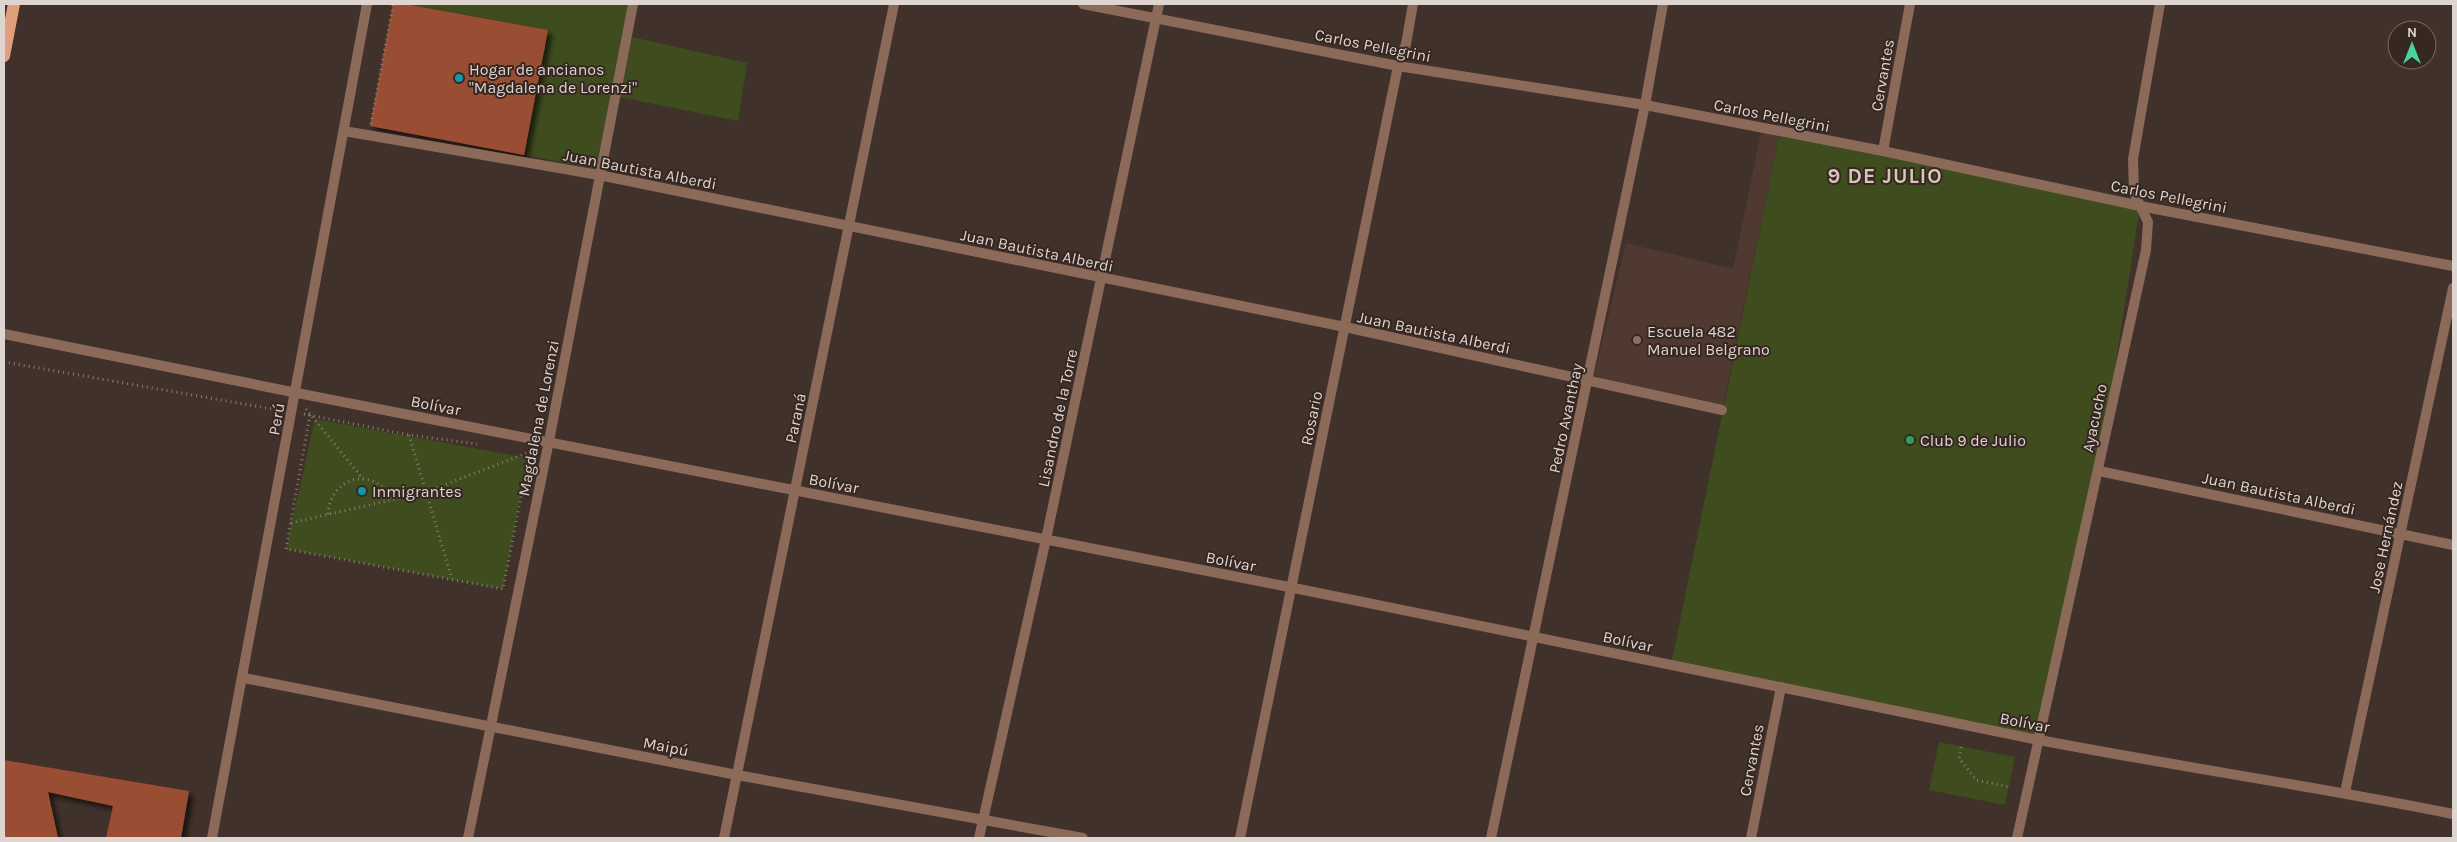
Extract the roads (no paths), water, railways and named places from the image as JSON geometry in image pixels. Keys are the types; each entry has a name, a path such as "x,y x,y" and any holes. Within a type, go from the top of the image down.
{"main road":[{"path":"4,56 14,4"}],"street":[{"name":"Perú","path":"212,838 244,678 367,4"},
{"name":"Magdalena de Lorenzi","path":"468,838 549,441 633,4"},
{"name":"Paraná","path":"724,838 894,4"},
{"name":"Carlos Pellegrini","path":"1083,4 1398,66 1645,105 1883,151 2140,206 2453,266"},
{"name":"Lisandro de la Torre","path":"979,838 1046,539 1159,4"},
{"name":"Rosario","path":"1240,838 1398,66 1406,44 1414,4"},
{"name":"Pedro Avanthay","path":"1491,838 1535,636 1645,105 1663,4"},
{"name":"Cervantes","path":"1883,151 1910,4"},
{"name":"Ayacucho","path":"2017,838 2146,250 2148,222 2134,193 2133,159 2160,4"},
{"name":"Juan Bautista Alberdi","path":"344,131 599,175 1344,328 1722,410"},
{"name":"Jose Hernández","path":"2345,792 2453,288"},
{"name":"Bolívar","path":"4,334 296,394 549,441 1535,636 1780,688 2040,740 2345,792 2453,814"},
{"name":"Juan Bautista Alberdi","path":"2099,471 2401,535 2453,544"},
{"name":"Maipú","path":"244,678 737,775 983,818 1083,838"},
{"name":"Cervantes","path":"1751,838 1780,688"}],"place":[{"name":"Hogar de ancianos \"Magdalena de Lorenzi\"","path":"459,78"},
{"name":"Escuela 482 Manuel Belgrano","path":"1637,340"},
{"name":"Club 9 de Julio","path":"1910,440"},
{"name":"Inmigrantes","path":"362,491"}],"district":[{"name":"9 DE JULIO","path":"1885,176"}]}
